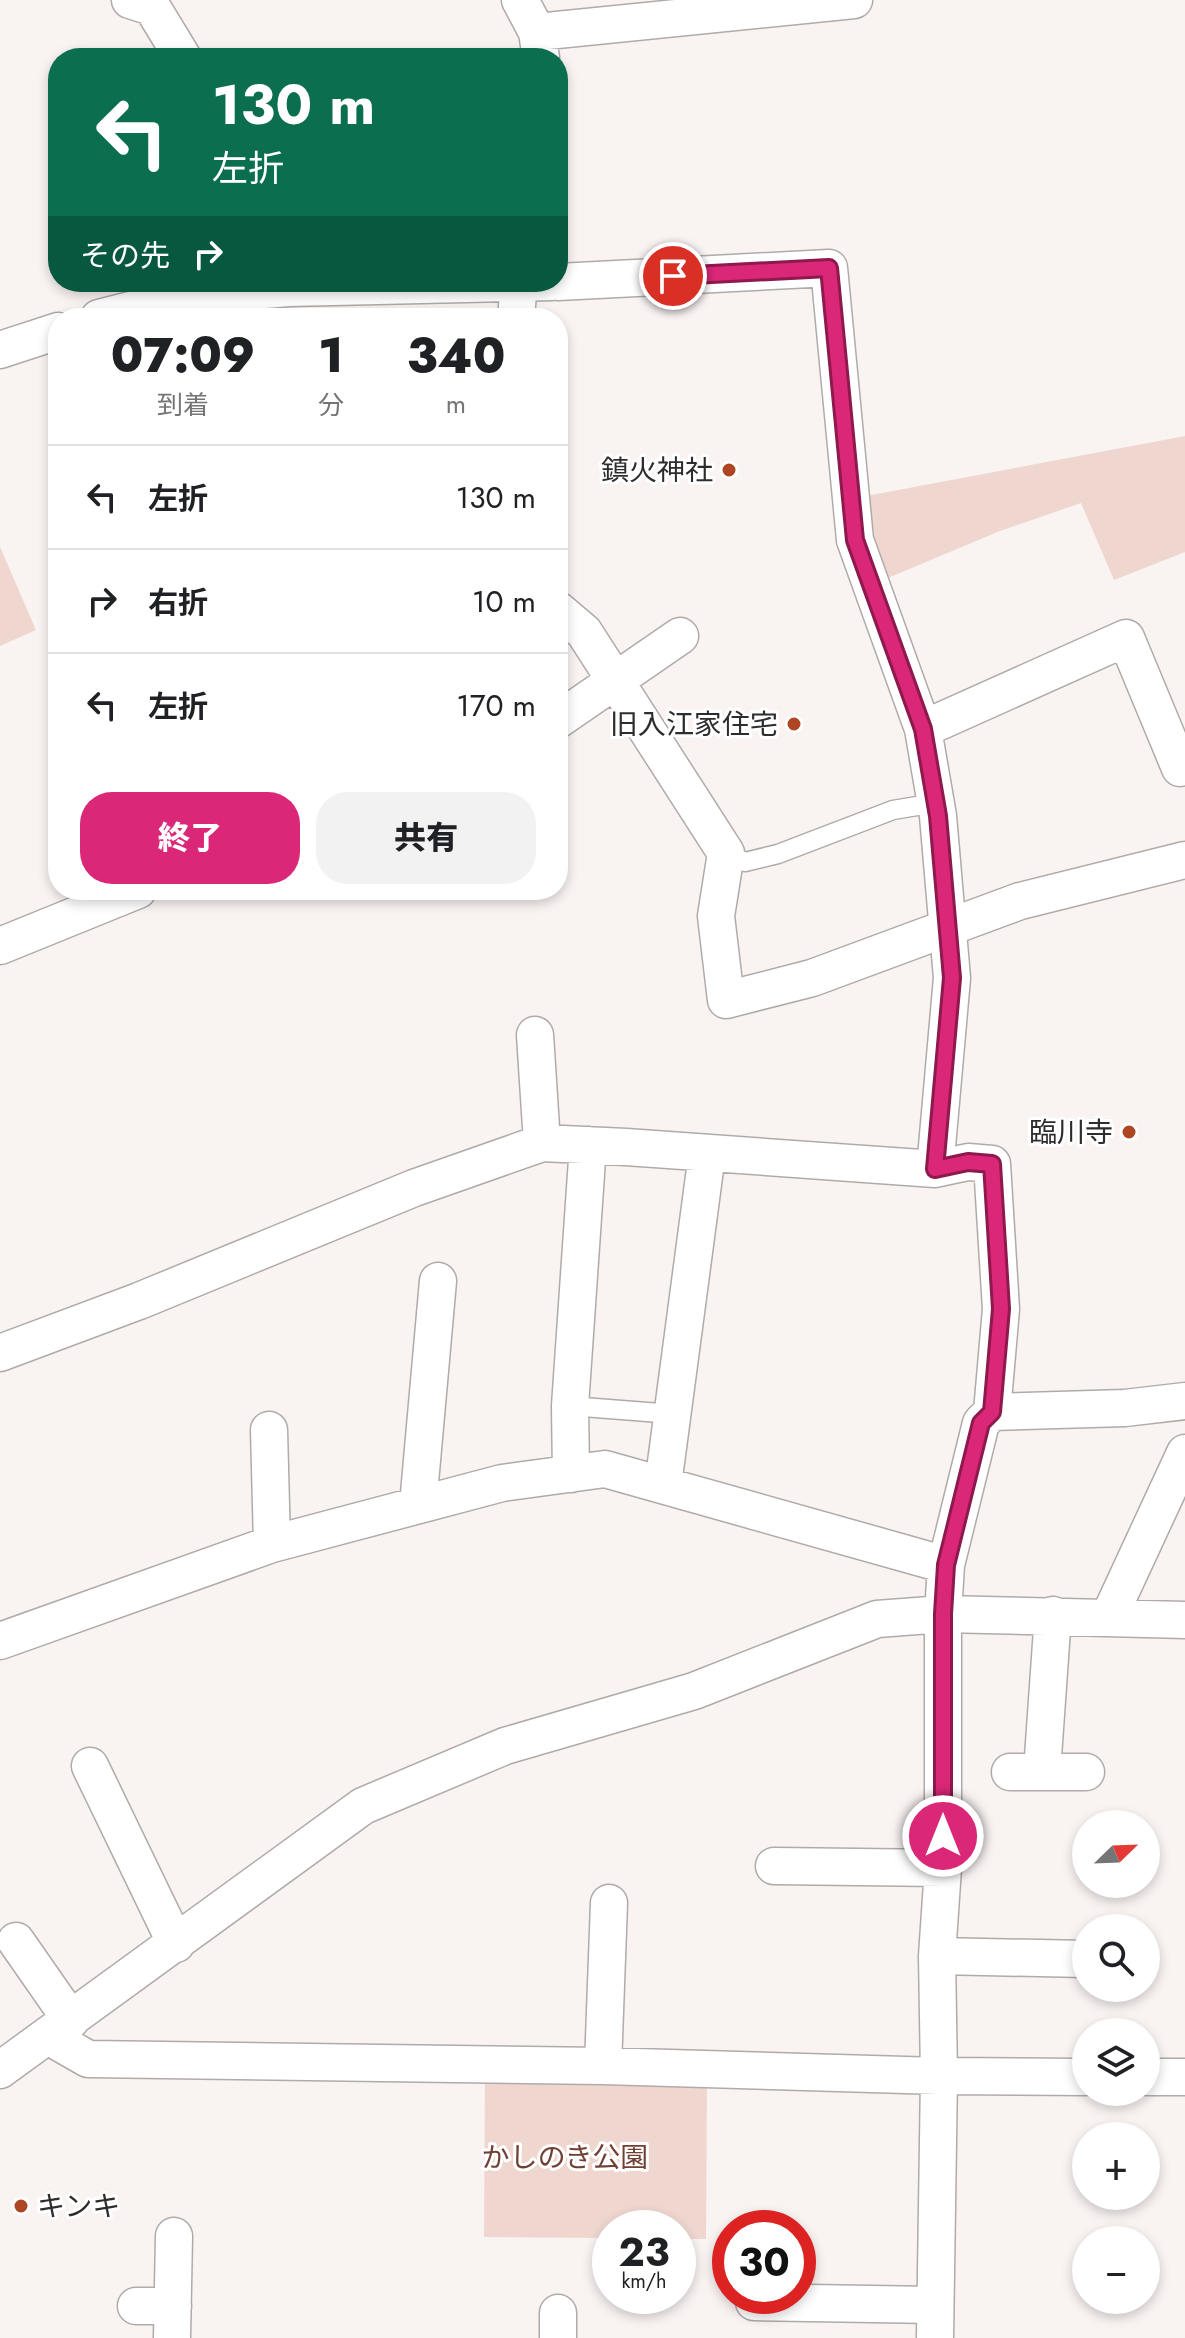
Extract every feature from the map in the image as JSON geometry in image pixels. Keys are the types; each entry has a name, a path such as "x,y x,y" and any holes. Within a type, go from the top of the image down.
{"street":[{"path":"130,0 152,7 177,48"},
{"path":"520,0 539,45 854,0"},
{"path":"568,281 829,268 855,540 923,729 935,803 952,978 935,1169"},
{"path":"139,308 182,297 226,292"},
{"path":"0,350 48,334"},
{"path":"568,618 584,632 726,853 716,916 726,1000 812,978 1020,901 1185,860"},
{"path":"568,713 680,636"},
{"path":"923,729 1126,638 1180,768"},
{"path":"0,946 113,900"},
{"path":"535,1035 542,1143"},
{"path":"0,1353 139,1301 414,1188 542,1143 935,1169 968,1162 992,1164 1001,1309 992,1412 981,1423 946,1565 943,1614 943,1868 937,1956 939,2076 935,2322 816,2309"},
{"path":"571,1474 570,1406 588,1145"},
{"path":"663,1485 707,1154"},
{"path":"418,1505 438,1281"},
{"path":"992,1412 1125,1408 1185,1401"},
{"path":"269,1430 272,1544"},
{"path":"1109,1617 1185,1453"},
{"path":"0,1641 272,1544 502,1483 605,1469 946,1565"},
{"path":"0,2070 363,1806 505,1746 694,1691 877,1619 943,1614 1185,1620"},
{"path":"1053,1615 1026,1772 1086,1772"},
{"path":"90,1766 176,1944"},
{"path":"774,1866 943,1868"},
{"path":"603,2066 609,1903"},
{"path":"16,1941 60,2028 88,2059 1072,2077"},
{"path":"937,1956 1072,1959"},
{"path":"1160,2077 1185,2077"},
{"path":"136,2306 172,2322 174,2236"}],"lane":[{"path":"726,853 745,862 778,854 893,810 935,803"},
{"path":"570,1406 673,1414"}],"green space":[{"path":"1185,436 1185,552 1114,580 1081,503 1000,531 883,580 861,497"},
{"path":"0,547 36,630 0,646"},
{"name":"かしのき公園","path":"485,2077 707,2079 706,2239 696,2239 696,2210 592,2210 592,2238 484,2237"}],"place":[{"name":"鎮火神社","path":"729,470"},
{"name":"旧入江家住宅","path":"794,724"},
{"name":"臨川寺","path":"1129,1132"},
{"name":"キンキ","path":"21,2206"}],"route":[{"path":"673,276 829,268 855,540 923,729 938,816 952,978 935,1169 968,1162 992,1164 1001,1309 992,1412 981,1423 946,1565 943,1614 943,1836"}]}
